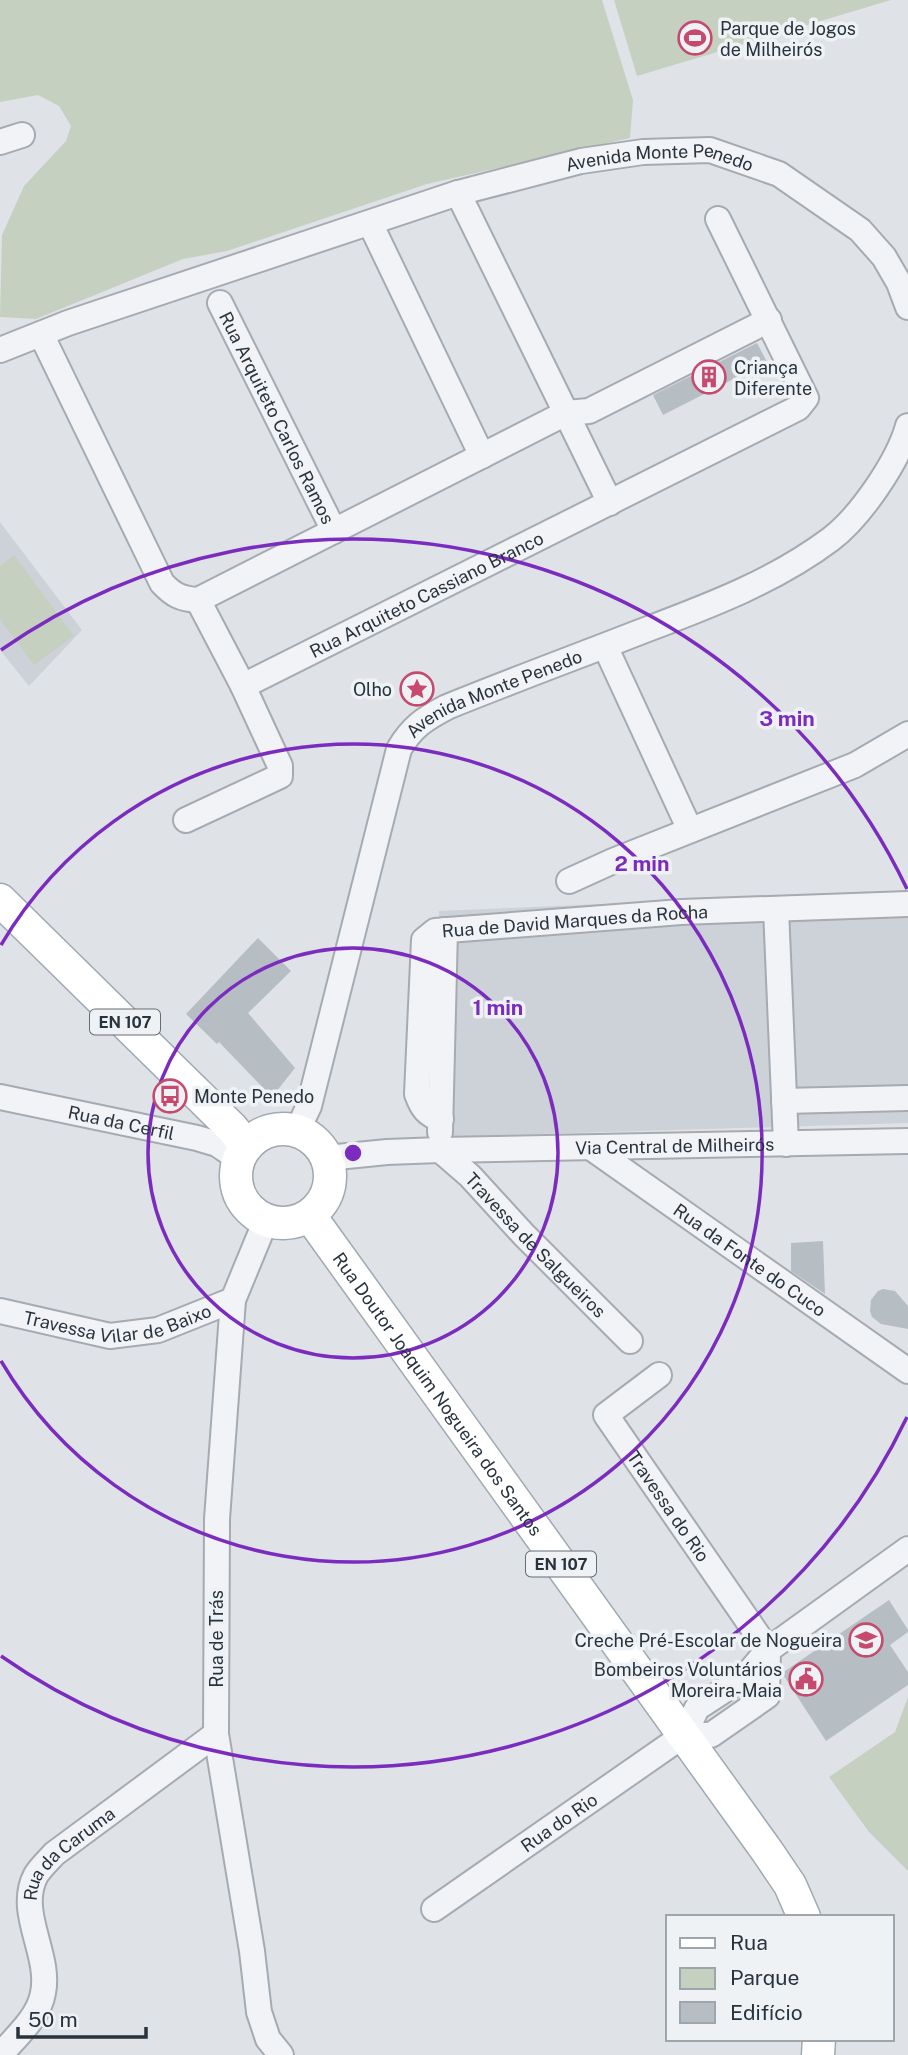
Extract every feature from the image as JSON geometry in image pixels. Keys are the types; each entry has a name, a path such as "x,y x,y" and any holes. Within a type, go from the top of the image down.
{"main road":[{"name":"EN 107","path":"0,900 232,1128 243,1153"},
{"path":"286,1129 297,1131 315,1141 327,1158 331,1171 327,1196 310,1216 289,1224 266,1220 249,1209 238,1191 236,1180 243,1153 264,1133 286,1129"},
{"name":"Rua Doutor Joaquim Nogueira dos Santos","path":"310,1216 790,1885 803,1915"}],"street":[{"name":"Avenida Monte Penedo","path":"0,350 68,323 458,193 580,161 643,152 710,150 779,174 860,230 904,281 908,307"},
{"path":"458,193 610,503"},
{"path":"41,334 162,583 173,594 186,600 198,600 566,414 589,411 769,320 718,219"},
{"path":"370,222 482,456"},
{"name":"Rua Arquiteto Carlos Ramos","path":"220,303 334,531"},
{"name":"Rua Arquiteto Cassiano Branco","path":"243,686 798,408 806,397 769,320"},
{"name":"Avenida Monte Penedo","path":"297,1131 309,1106 399,749 408,733 426,718 447,707 729,598 788,567 833,538 860,509 904,440 908,426"},
{"path":"186,820 280,776 280,766 243,686 198,600"},
{"path":"605,646 690,830"},
{"path":"569,881 612,861 855,765 908,734"},
{"name":"Rua de David Marques da Rocha","path":"440,1150 441,1119 429,1115 421,1106 417,1094 424,940 429,934 445,930 681,912 908,904"},
{"path":"776,909 786,1144"},
{"name":"Rua da Cerfil","path":"0,1097 197,1138 243,1153"},
{"path":"784,1101 908,1098"},
{"name":"Via Central de Milheirós","path":"327,1158 440,1150 908,1141"},
{"name":"Rua da Fonte do Cuco","path":"593,1149 908,1371"},
{"name":"Travessa de Salgueiros","path":"440,1150 470,1176 524,1236 630,1341"},
{"name":"Rua de Trás","path":"266,1220 233,1300 217,1519 216,1734 252,1951 259,2012 268,2039 281,2055"},
{"name":"Travessa Vilar de Baixo","path":"0,1311 110,1336 159,1330 233,1300"},
{"name":"Travessa do Rio","path":"659,1375 606,1415 768,1650"},
{"path":"768,1650 908,1549"},
{"name":"Rua do Rio","path":"434,1909 684,1735 711,1735 767,1696 768,1650"},
{"name":"Rua da Caruma","path":"0,2055 36,2013 43,1994 45,1970 34,1927 30,1894 37,1874 54,1854 216,1734"}],"shaded area":[{"path":"0,522 82,630 29,686 0,650"},
{"path":"908,891 908,1123 443,1137 439,911"}],"green space":[{"path":"0,0 602,0 633,100 630,138 427,184 227,251 183,259 36,319 0,317 2,235 24,186 66,141 71,126 59,106 38,95 0,102"},
{"name":"Parque de Jogos de Milheirós","path":"614,0 891,0 637,76"},
{"path":"14,555 74,636 34,665 0,619 0,566"},
{"path":"908,1697 908,1871 869,1832 829,1777 895,1732"}],"building":[{"name":"Criança Diferente","path":"757,343 767,362 663,415 653,395"},
{"path":"258,938 291,971 248,1013 295,1068 272,1097 219,1042 217,1044 186,1014"},
{"path":"823,1241 825,1294 791,1271 791,1243"},
{"path":"883,1289 895,1291 908,1306 908,1329 881,1324 872,1317 871,1300"},
{"path":"889,1600 908,1630 890,1645 908,1672 908,1685 826,1741 782,1673"}],"place":[{"name":"Parque de Jogos de Milheirós","path":"695,38"},
{"name":"Criança Diferente","path":"709,377"},
{"name":"Olho","path":"417,689"},
{"name":"Monte Penedo","path":"170,1096"},
{"name":"Creche Pré-Escolar de Nogueira","path":"866,1640"},
{"name":"Bombeiros Voluntários Moreira-Maia","path":"806,1679"}]}
